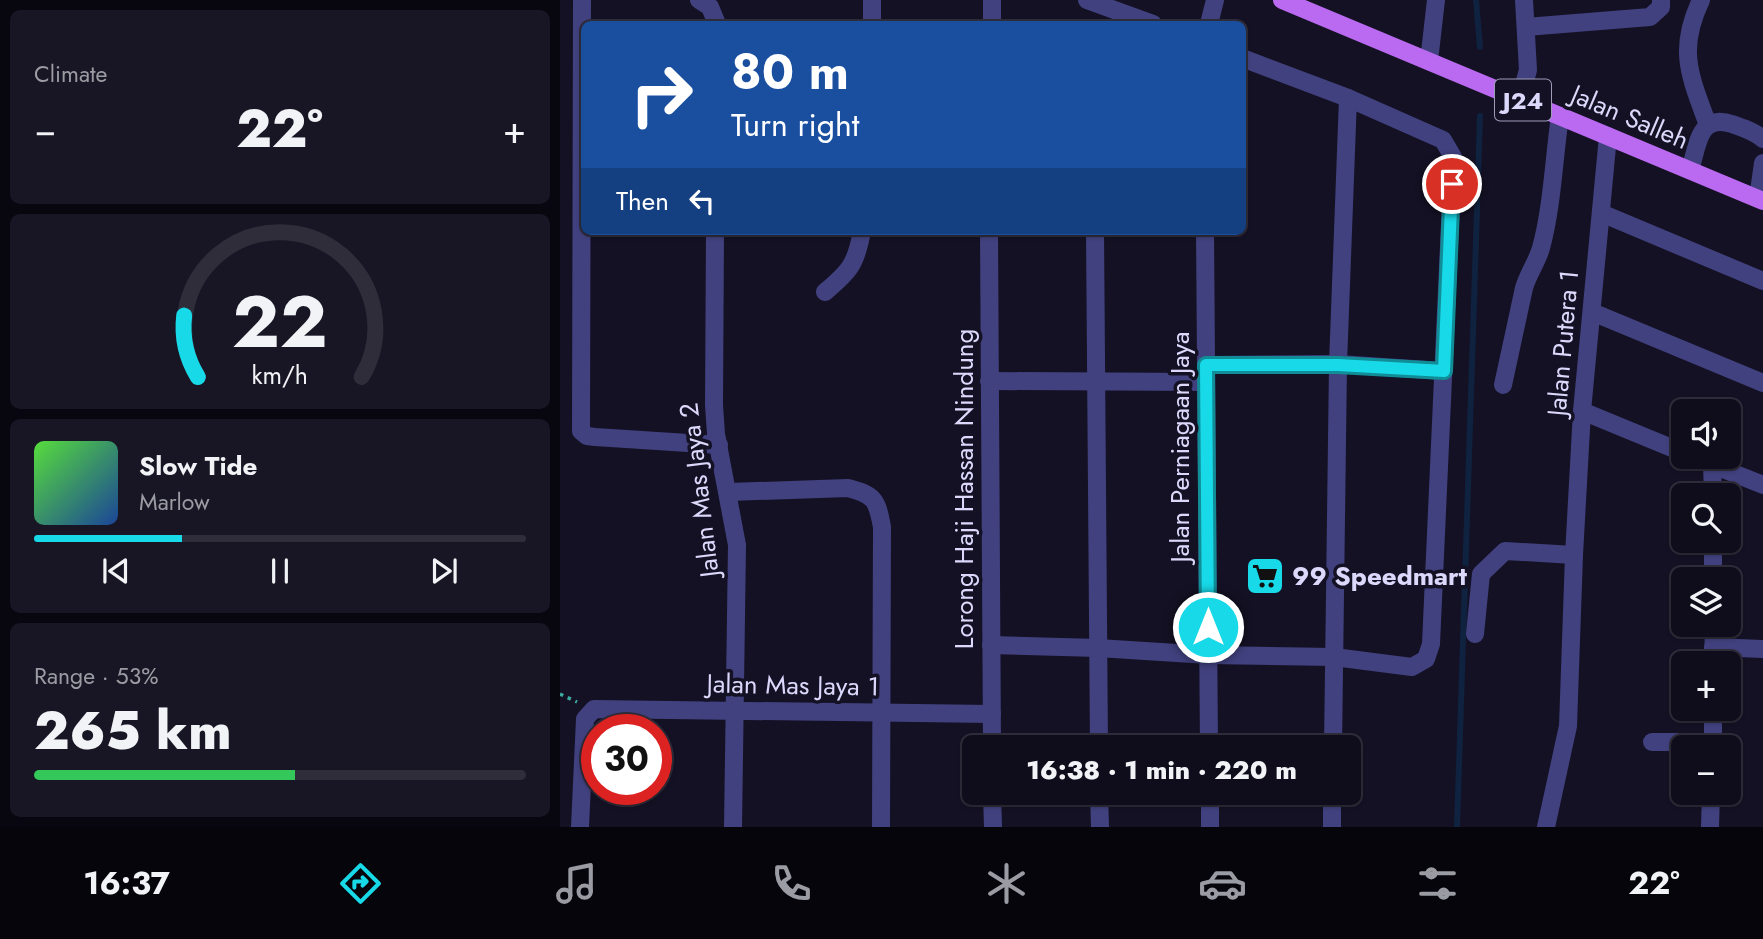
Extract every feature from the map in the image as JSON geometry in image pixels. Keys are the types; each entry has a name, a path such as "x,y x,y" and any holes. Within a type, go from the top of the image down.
{"main road":[{"name":"Jalan Salleh","path":"1282,0 1760,200"}],"street":[{"path":"582,0 582,21"},
{"path":"699,0 710,7 716,21"},
{"path":"872,0 872,21"},
{"path":"992,0 992,21"},
{"path":"1087,0 1145,21"},
{"path":"1210,21 1214,0"},
{"path":"1429,61 1436,0"},
{"path":"1520,99 1528,70 1524,0"},
{"path":"1526,27 1650,18 1661,7 1661,0"},
{"path":"1701,0 1694,15 1687,48 1692,80 1708,125"},
{"path":"992,645 1208,655 1334,657 1412,667 1426,659 1431,644 1454,157 1443,140 1246,60"},
{"path":"1333,735 1338,365 1348,99"},
{"path":"1503,385 1527,276 1538,260 1543,239 1560,116"},
{"path":"1690,170 1703,130 1708,125 1720,121 1752,131 1763,139"},
{"name":"Jalan Putera 1","path":"1546,827 1568,726 1582,411 1608,136"},
{"path":"1760,200 1763,163"},
{"path":"1601,213 1763,281"},
{"path":"581,235 581,431 587,436 595,437 719,445"},
{"name":"Jalan Mas Jaya 2","path":"715,235 714,405 737,545 733,827"},
{"path":"825,292 847,274 858,252 861,235"},
{"name":"Lorong Haji Hassan Nindung","path":"989,235 992,735"},
{"path":"1095,235 1099,735"},
{"name":"Jalan Perniagaan Jaya","path":"1205,235 1209,735"},
{"path":"1591,312 1763,383"},
{"path":"989,381 1096,380 1338,365 1444,371"},
{"path":"1582,411 1671,448"},
{"path":"1724,469 1763,485"},
{"path":"729,492 848,488 866,492 877,504 882,527 881,827"},
{"path":"1475,634 1480,574 1505,551 1574,555"},
{"path":"1741,652 1763,649"},
{"name":"Jalan Mas Jaya 1","path":"580,827 585,719 594,709 992,714"},
{"path":"1652,742 1671,743"},
{"path":"992,805 993,827"},
{"path":"1100,805 1100,827"},
{"path":"1210,805 1210,827"},
{"path":"1332,805 1332,827"},
{"path":"1710,827 1711,805"}],"waterway":[{"path":"1476,0 1480,47"},
{"path":"1457,827 1480,116"}],"place":[{"name":"99 Speedmart","path":"1265,576"}],"route":[{"path":"1208,627 1206,365 1338,365 1444,371 1452,184"}]}
